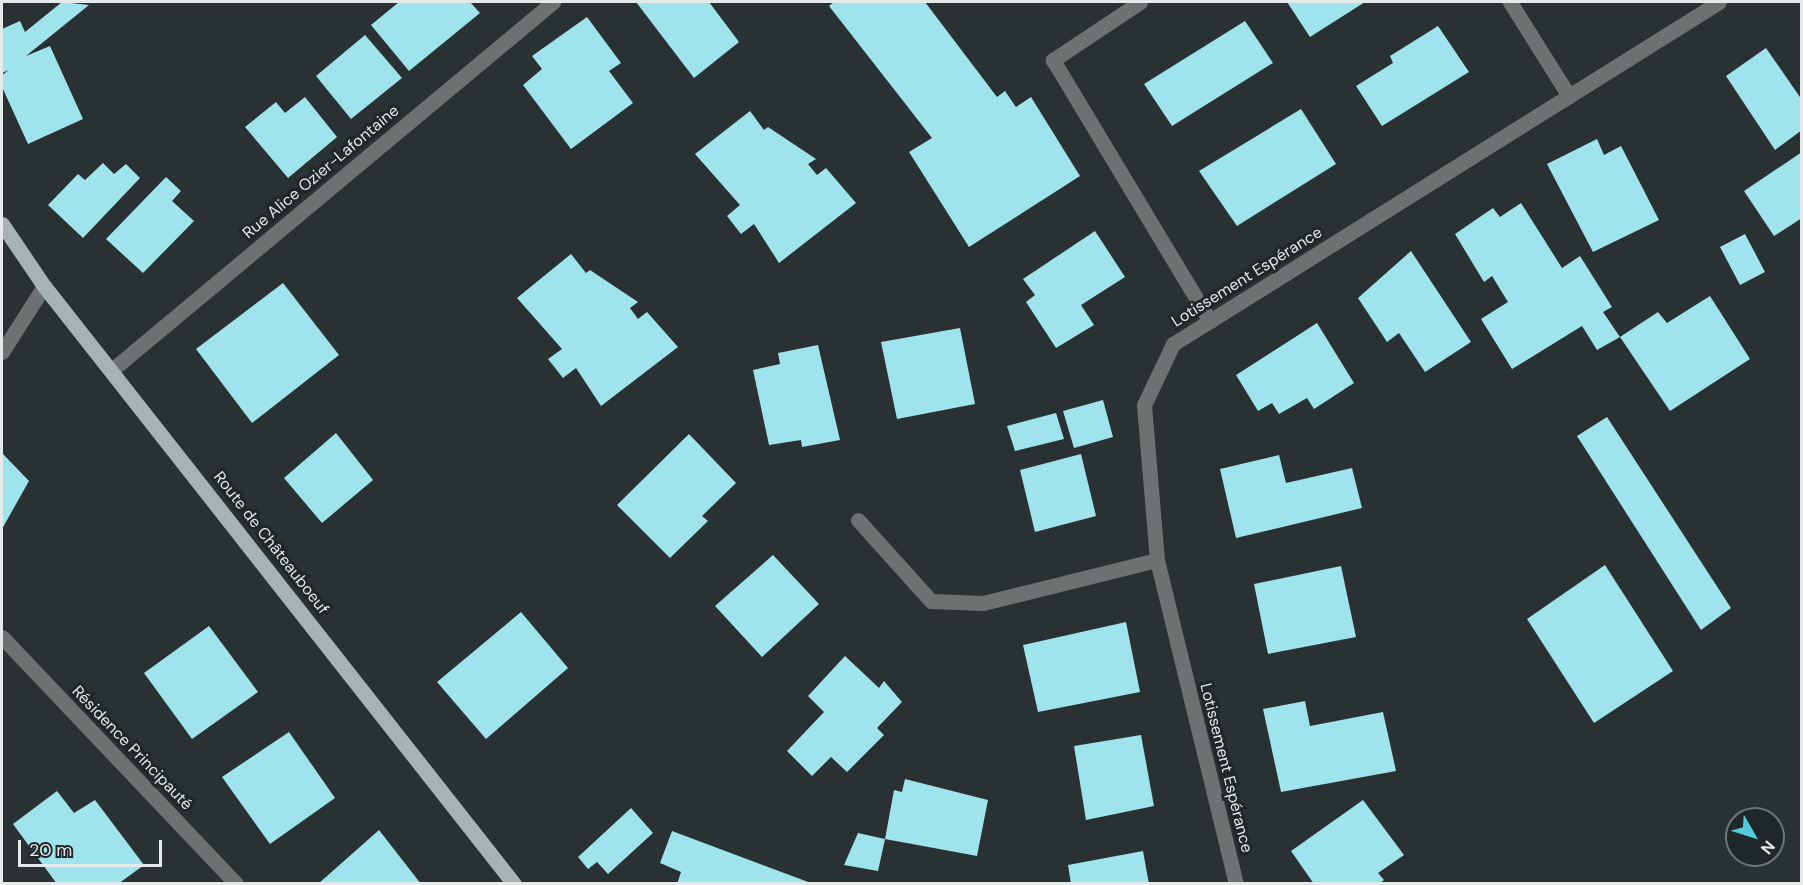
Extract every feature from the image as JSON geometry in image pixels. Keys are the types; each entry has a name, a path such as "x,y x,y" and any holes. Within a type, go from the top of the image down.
{"main road":[{"name":"Route de Châteauboeuf","path":"2,224 44,286 113,369 514,884"}],"street":[{"name":"Rue Alice Ozier-Lafontaine","path":"113,369 553,2"},
{"path":"1140,2 1053,60 1210,321"},
{"path":"1510,2 1569,96"},
{"name":"Lotissement Espérance","path":"1236,884 1157,560 1144,405 1173,344 1719,2"},
{"path":"2,352 44,286"},
{"path":"858,520 931,601 983,603 1157,560"},
{"name":"Résidence Principauté","path":"2,637 236,884"}],"building":[{"path":"62,2 89,5 26,56 50,46 83,119 28,144 2,87 2,75 9,70 2,73 2,29 20,21 25,32"},
{"path":"399,2 470,2 480,13 409,71 371,25"},
{"path":"636,2 709,2 739,42 694,78"},
{"path":"834,2 925,2 997,97 1005,91 1016,107 1031,97 1080,176 969,247 909,152 932,138 829,6"},
{"path":"1287,2 1365,2 1310,37"},
{"path":"587,17 621,63 609,71 633,103 571,149 523,85 542,69 532,56"},
{"path":"1245,21 1273,63 1172,126 1144,84"},
{"path":"1438,26 1469,72 1382,126 1356,86 1393,63 1390,56"},
{"path":"365,35 402,78 351,119 316,76"},
{"path":"1766,48 1802,100 1802,130 1775,150 1726,76"},
{"path":"305,97 337,137 288,178 245,127 276,102 285,113"},
{"path":"1301,109 1336,164 1237,226 1199,171"},
{"path":"750,111 764,130 768,127 816,159 808,164 817,175 826,168 856,203 779,263 754,224 741,234 727,216 740,205 695,154"},
{"path":"1597,139 1604,155 1621,146 1659,220 1593,252 1547,164"},
{"path":"1802,152 1802,218 1774,236 1744,191"},
{"path":"103,163 114,174 126,164 140,178 83,238 48,205 78,174 85,180"},
{"path":"166,177 181,191 172,201 194,221 143,273 106,239"},
{"path":"1521,203 1562,268 1580,256 1612,307 1603,312 1620,337 1597,350 1582,326 1512,369 1481,319 1508,302 1492,276 1484,282 1455,234 1493,208 1500,217"},
{"path":"1095,231 1125,277 1081,305 1094,325 1056,348 1026,302 1035,295 1023,279"},
{"path":"1745,234 1765,272 1740,285 1720,247"},
{"path":"1411,251 1471,342 1425,372 1399,333 1387,342 1358,298"},
{"path":"571,254 586,273 590,270 638,302 630,308 638,319 647,312 678,347 601,406 576,368 563,378 548,359 562,349 517,298"},
{"path":"283,283 339,355 252,423 196,349"},
{"path":"1710,296 1750,359 1670,411 1620,337 1658,312 1667,323"},
{"path":"1317,323 1354,383 1314,409 1307,398 1279,414 1272,403 1258,411 1236,375"},
{"path":"960,328 975,404 897,419 881,342"},
{"path":"818,345 840,440 802,447 801,440 769,445 753,370 780,364 778,353"},
{"path":"1103,400 1113,437 1074,448 1063,411"},
{"path":"1056,413 1064,439 1015,451 1007,426"},
{"path":"1607,417 1731,608 1701,630 1577,436"},
{"path":"336,433 373,480 322,523 284,478"},
{"path":"689,434 736,483 702,516 708,521 670,558 617,505"},
{"path":"2,453 29,481 2,529"},
{"path":"1081,454 1096,516 1035,532 1020,470"},
{"path":"1279,455 1286,483 1352,468 1362,508 1236,538 1220,469"},
{"path":"773,555 819,604 762,657 715,606"},
{"path":"1605,565 1673,671 1594,723 1527,619"},
{"path":"1341,566 1356,637 1268,654 1254,584"},
{"path":"521,612 568,668 486,739 437,682"},
{"path":"1126,622 1140,692 1038,712 1023,645"},
{"path":"209,626 258,692 192,739 144,673"},
{"path":"845,656 879,688 884,681 902,702 877,728 884,735 847,772 831,757 812,776 787,751 824,712 808,696"},
{"path":"1305,701 1310,726 1383,712 1396,771 1281,792 1263,709"},
{"path":"289,732 335,798 270,844 222,777"},
{"path":"1141,735 1154,806 1086,820 1074,746"},
{"path":"905,779 988,800 977,856 885,839 894,790 902,792"},
{"path":"57,791 74,813 95,800 144,865 118,884 57,884 13,824"},
{"path":"1363,800 1404,855 1378,873 1384,880 1379,884 1314,884 1291,851"},
{"path":"631,808 653,833 608,874 597,862 588,869 578,857"},
{"path":"379,830 421,884 318,884"},
{"path":"672,831 811,884 677,884 681,872 660,863"},
{"path":"858,833 885,839 878,871 844,865"},
{"path":"1143,851 1149,884 1071,884 1068,865"}]}
